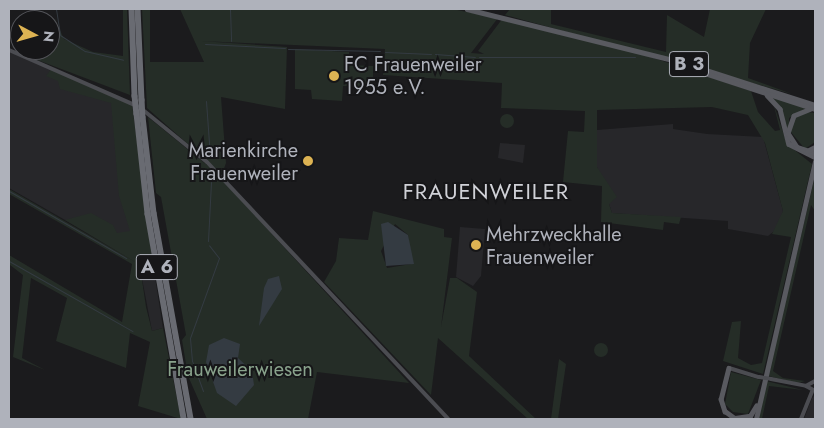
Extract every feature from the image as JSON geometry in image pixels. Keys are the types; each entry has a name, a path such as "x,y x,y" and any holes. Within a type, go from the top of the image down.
{"highway":[{"name":"A 6","path":"132,9 135,96 148,214 184,419"},
{"name":"A 6","path":"138,9 143,117 154,213 190,419"}],"main road":[{"name":"B 3","path":"467,9 598,40 815,105"},
{"name":"B 3","path":"598,40 815,109"},
{"path":"9,50 118,95 180,136 448,419"},
{"path":"757,89 778,105 791,147 815,157"},
{"path":"815,109 798,112 788,127 790,140 806,151 815,153"},
{"path":"806,151 815,147"},
{"path":"754,419 815,162"},
{"path":"756,406 750,416 735,419 721,399 729,368 759,377 806,386 812,391 802,419"},
{"path":"806,386 815,382"},
{"path":"754,419 762,387"}],"shaded area":[{"path":"10,52 10,60 30,60 116,95 137,261 9,188"},
{"path":"673,124 673,129 707,134 763,137 783,211 778,228 768,236 728,229 728,221 612,213 597,167 597,130"},
{"path":"500,143 525,145 523,163 498,158"},
{"path":"388,222 408,235 414,264 386,266 381,224"},
{"path":"460,227 485,229 481,276 473,286 456,277"},
{"path":"154,271 163,328 152,331 141,273"},
{"path":"279,276 282,289 259,326 264,288 268,279"},
{"path":"224,338 240,344 238,358 252,371 254,385 236,406 217,393 206,362 209,345"},
{"path":"815,395 815,419 804,419 812,398"}],"green space":[{"path":"123,9 127,9 130,95 38,60 60,60 60,30 64,39 93,52 123,56"},
{"path":"142,9 150,9 150,62 204,62 180,9 452,9 498,18 471,53 484,54 478,51 503,18 642,54 751,91 758,112 775,131 780,130 773,102 787,144 812,164 763,374 723,361 732,322 741,321 738,358 751,365 762,363 791,237 772,234 783,211 765,143 748,115 712,107 597,110 597,167 617,197 609,204 612,213 681,217 679,224 664,222 663,230 601,222 602,186 563,182 568,131 584,132 585,111 501,108 502,83 383,75 385,49 201,41 287,47 285,109 221,97 226,163 222,174 147,108"},
{"path":"510,9 551,9 551,24 666,52 667,15 704,37 710,9 766,9 750,43 748,78 792,94 505,15"},
{"name":"FC Frauenweiler 1955 e.V.","path":"295,49 349,52 349,65 373,66 373,87 343,86 342,101 312,99 311,90 295,89"},
{"path":"52,68 132,104 154,271 141,273 146,307 152,331 163,328 181,419 138,406 150,342 130,333 126,368 56,341 67,298 31,278 22,358 45,370 13,357 23,275 10,265 9,270 9,255 122,322 132,264 9,194 9,189 137,263 65,220 91,213 113,225 117,233 130,231 119,196 111,103 60,89 58,81 46,76"},
{"path":"772,97 806,108 789,118 790,144 782,111"},
{"path":"808,112 815,113 815,142 805,149 790,131 795,118"},
{"path":"504,114 510,114 514,121 510,128 504,128 500,124 500,118"},
{"name":"Frauweilerwiesen","path":"148,117 212,169 409,383 317,372 308,419 207,419 188,376 182,340 186,335 161,197 156,193"},
{"path":"815,176 815,211 811,205 773,371 783,378 805,381 798,383 768,376"},
{"path":"373,211 444,229 444,237 452,238 441,327 450,278 457,278 477,292 469,356 536,419 528,419 438,338 431,395 324,282 336,261 339,238 368,240","holes":["395,224 408,235 411,264 387,268 381,251"]},
{"path":"601,343 606,345 608,350 606,355 601,357 596,355 594,350 596,345"},
{"path":"559,359 566,364 558,419 551,419"},
{"path":"731,372 761,380 748,414 733,412 725,404"},
{"path":"766,381 803,390 769,386 762,419 757,419"}],"waterway":[{"path":"56,9 60,35 85,51 123,60"},
{"path":"230,9 231,41"},
{"path":"205,44 285,48"},
{"path":"288,49 380,51"},
{"path":"385,52 431,54"},
{"path":"435,54 475,57"},
{"path":"479,57 635,57"},
{"path":"206,101 210,157"},
{"path":"211,177 212,172"},
{"path":"208,241 211,182"},
{"path":"9,191 126,258"},
{"path":"203,391 192,361 190,338 219,258 209,245"},
{"path":"9,261 132,331"}],"place":[{"name":"FC Frauenweiler 1955 e.V.","path":"334,76"},
{"name":"Marienkirche Frauenweiler","path":"308,161"},
{"name":"Mehrzweckhalle Frauenweiler","path":"476,245"}],"district":[{"name":"FRAUENWEILER","path":"486,192"}]}
